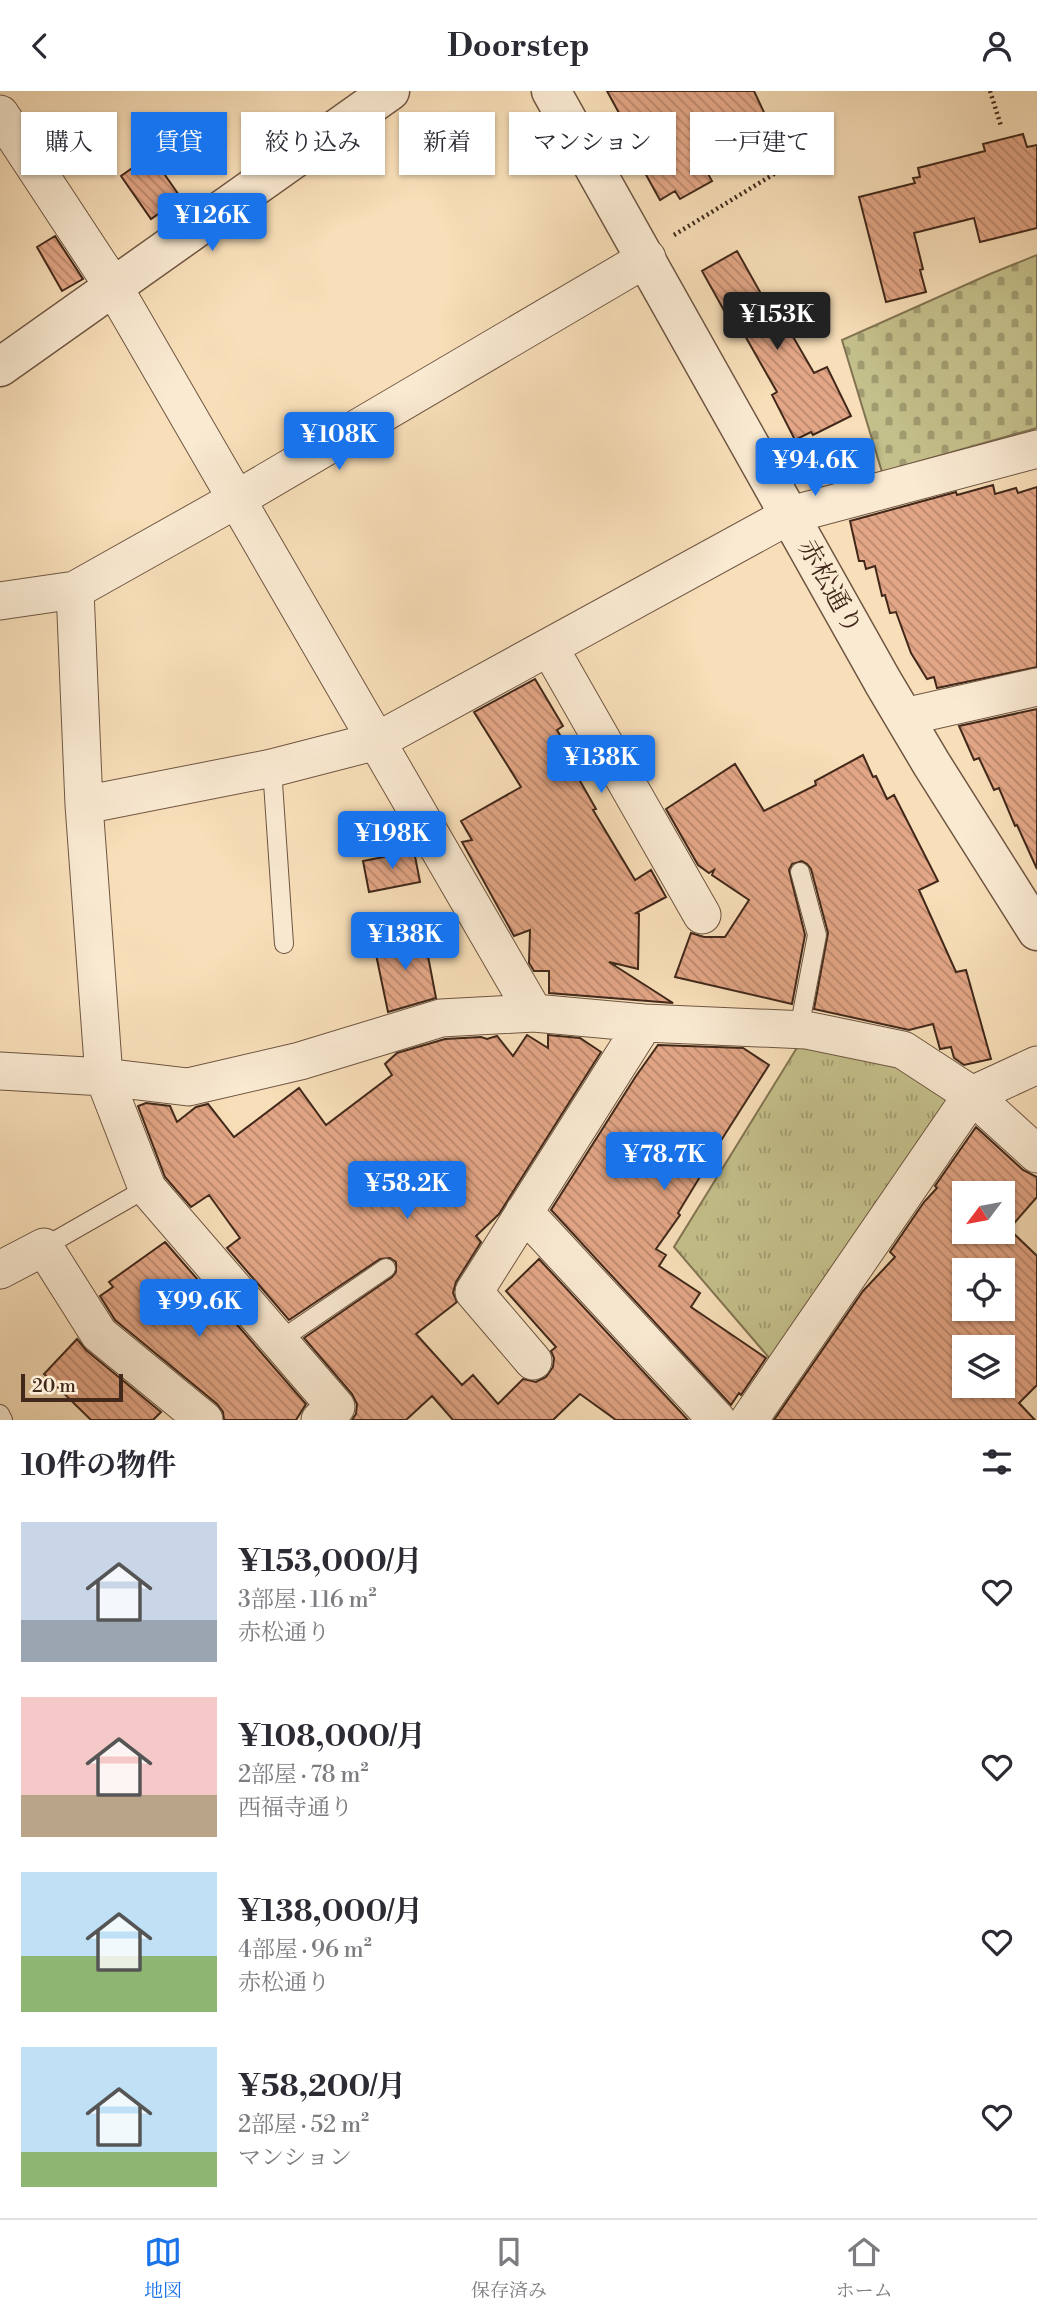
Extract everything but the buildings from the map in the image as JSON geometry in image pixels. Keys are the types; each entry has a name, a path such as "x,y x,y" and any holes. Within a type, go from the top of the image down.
{"street":[{"path":"0,367 390,91"},
{"name":"赤松通り","path":"551,91 657,249 790,515 904,717 1037,930"},
{"path":"0,114 113,286 534,1013"},
{"path":"0,601 75,590 237,499 657,249"},
{"path":"84,805 272,768 377,741 790,515 1037,449"},
{"path":"75,590 84,805 104,1077 147,1188 336,1407 320,1420"},
{"path":"550,647 702,915"},
{"path":"904,717 1037,687"},
{"path":"0,1071 104,1077 188,1087 300,1061 441,1018 534,1013 644,1023 799,1029 903,1050 972,1095 1037,1154"},
{"path":"533,1361 474,1292 644,1023"},
{"path":"749,1420 972,1095 1037,1065"},
{"path":"524,1212 717,1420"},
{"path":"0,1270 44,1247 99,1334 204,1420"}],"lane":[{"path":"272,768 284,944"},
{"path":"799,1029 817,935 800,872"},
{"path":"44,1247 147,1188"},
{"path":"279,1341 386,1268"},
{"path":"0,1414 3,1420"}],"path":[{"path":"990,91 1001,126"},
{"path":"657,249 774,175"}],"green space":[{"path":"1037,255 1037,428 882,472 842,340"},
{"path":"798,1046 899,1063 961,1097 777,1367 674,1247"}]}
